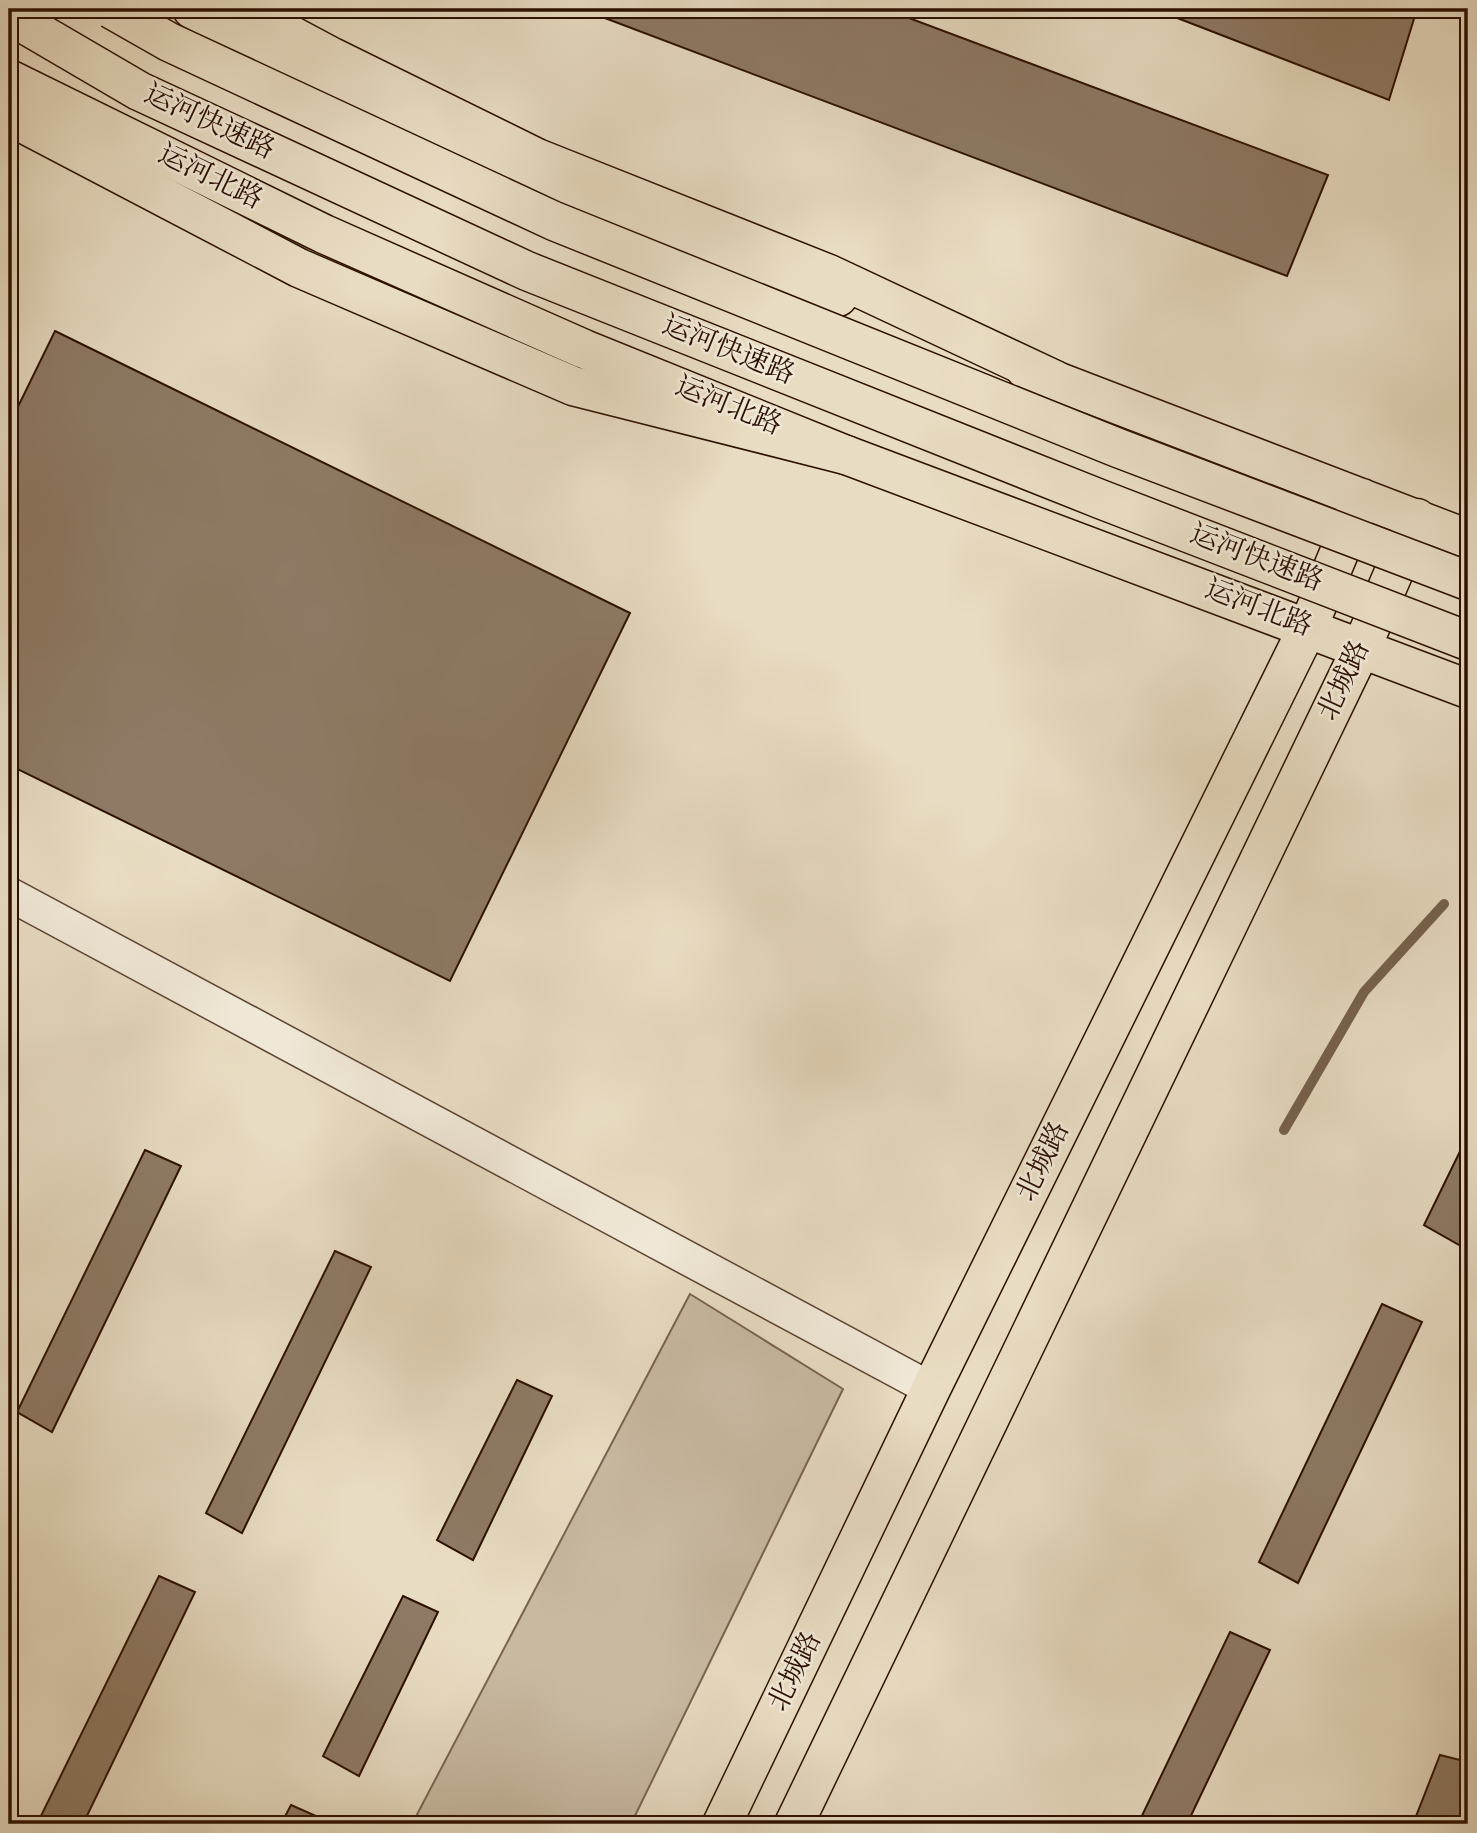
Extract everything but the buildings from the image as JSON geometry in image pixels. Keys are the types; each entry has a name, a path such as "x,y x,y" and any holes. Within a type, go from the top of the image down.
{"main road":[{"name":"运河快速路","path":"111,9 169,42 554,221 1118,448 1468,581"},
{"path":"192,9 283,57 574,197 1468,539"},
{"path":"242,9 332,57 537,158 830,274 1055,380"},
{"name":"运河快速路","path":"9,15 139,91 527,271 1100,499 1468,641"},
{"name":"运河北路","path":"9,79 324,234 584,349 846,455 1468,689"},
{"path":"9,116 299,268 573,386 846,455"},
{"name":"北城路","path":"722,1824 931,1390 1308,627 1362,498"},
{"name":"北城路","path":"794,1824 1360,649 1416,518"}],"street":[{"path":"9,894 931,1390"}],"shaded area":[{"path":"690,1294 843,1389 631,1824 412,1824"}],"waterway":[{"path":"1284,1130 1364,992 1444,904"}]}
